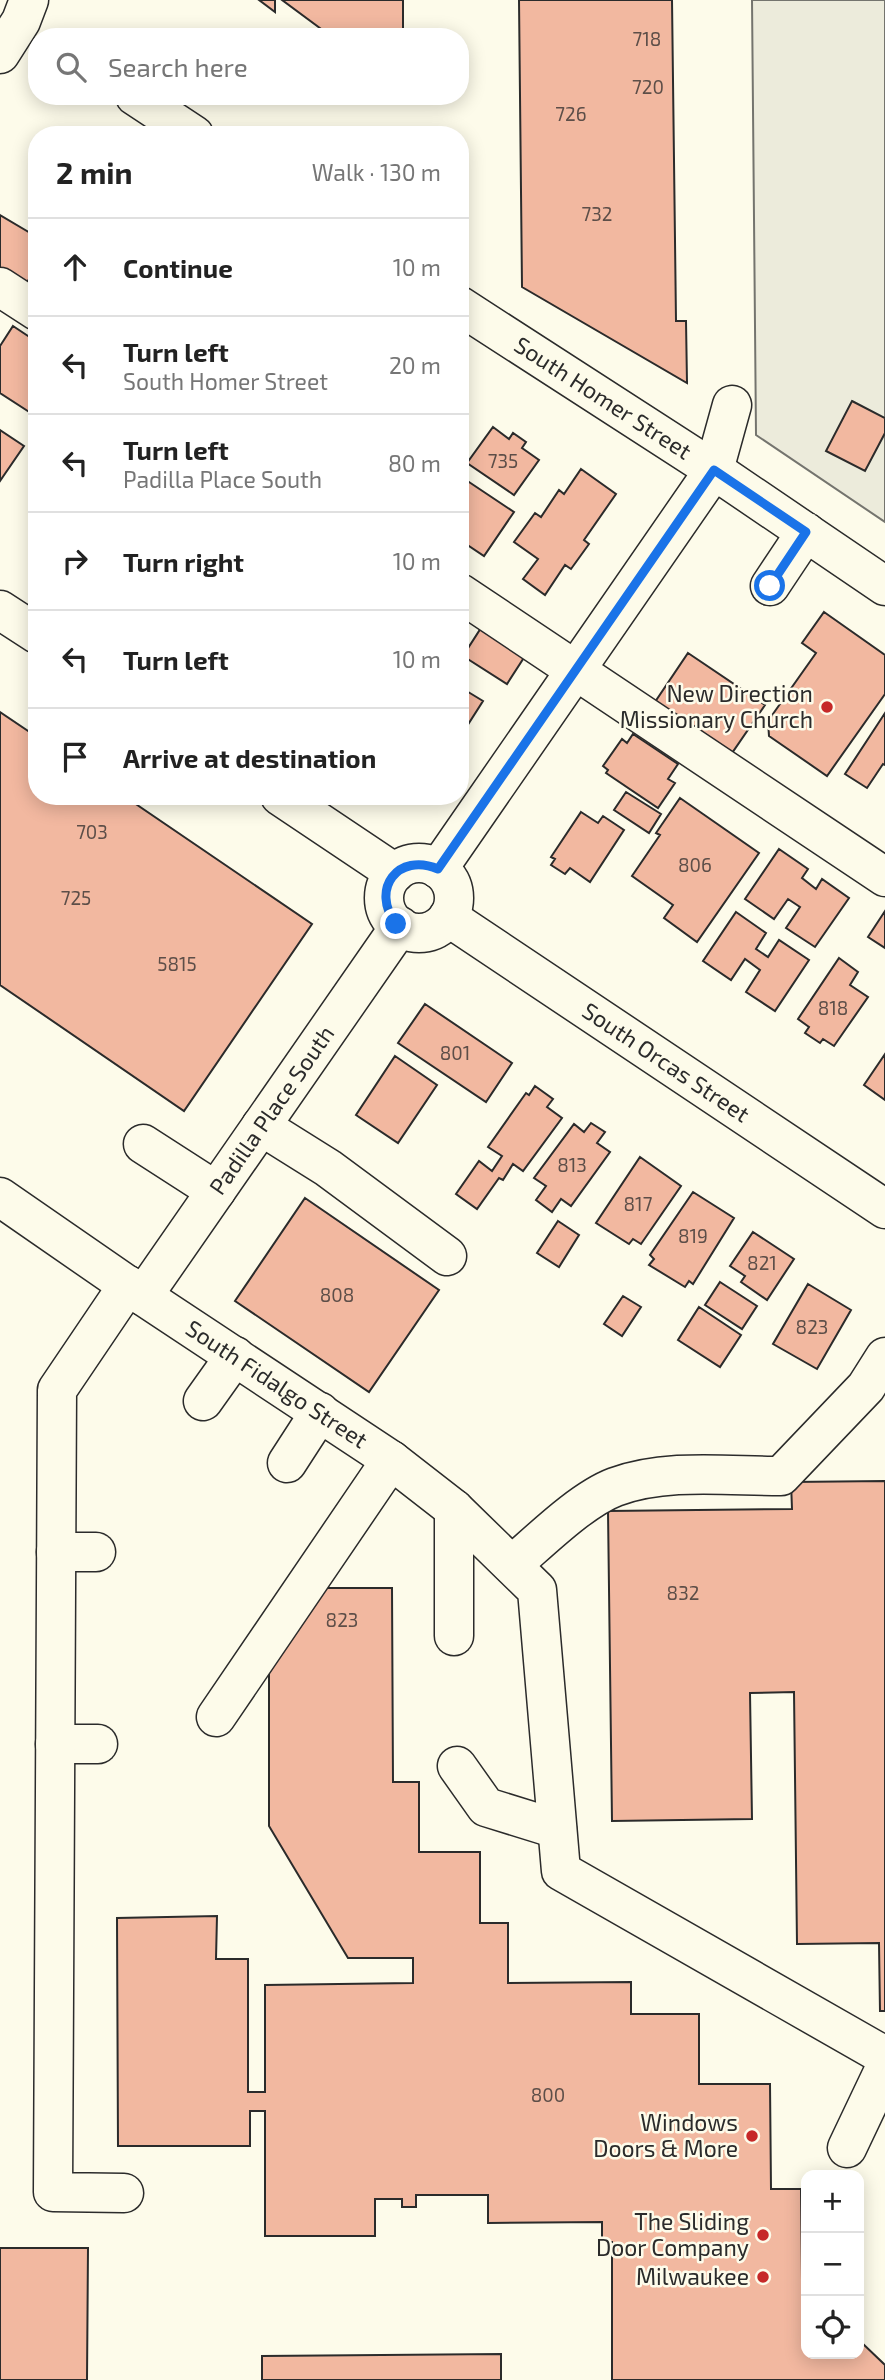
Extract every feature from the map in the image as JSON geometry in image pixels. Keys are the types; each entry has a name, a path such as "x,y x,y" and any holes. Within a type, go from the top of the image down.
{"street":[{"path":"0,54 23,16"},
{"path":"149,105 180,126"},
{"path":"0,287 28,305"},
{"name":"South Homer Street","path":"469,312 714,470 885,586"},
{"path":"438,869 714,470 732,405"},
{"path":"770,586 806,532"},
{"path":"469,599 885,877"},
{"path":"0,610 28,629"},
{"path":"293,805 395,873"},
{"path":"416,864 428,864 438,869 453,887 454,899 448,917 438,928 428,932 416,933 400,926 389,915 385,905 388,882 395,873 416,864"},
{"name":"South Orcas Street","path":"448,917 885,1209"},
{"name":"Padilla Place South","path":"124,2193 53,2192 57,1390 216,1191 400,926"},
{"path":"261,1126 328,1168 447,1256"},
{"path":"143,1144 216,1191"},
{"name":"South Fidalgo Street","path":"0,1197 391,1460 454,1509 524,1577"},
{"path":"204,1401 235,1356"},
{"path":"885,1357 866,1387 781,1476 659,1476 614,1488 572,1513 524,1577 561,1871 885,2056"},
{"path":"287,1463 320,1412"},
{"path":"216,1717 391,1460"},
{"path":"454,1509 454,1636"},
{"path":"56,1552 96,1552"},
{"path":"55,1744 98,1744"},
{"path":"457,1766 486,1807 557,1829"},
{"path":"847,2148 885,2068"}],"shaded area":[{"path":"752,0 885,0 885,522 756,435"}],"building":[{"path":"259,0 275,0 275,12"},
{"path":"282,0 403,0 403,28 320,28"},
{"path":"519,0 672,0 676,321 686,321 687,383 522,287"},
{"path":"0,215 28,232 28,281 26,284 0,268"},
{"path":"13,326 28,336 28,411 0,393 0,346"},
{"path":"852,401 885,418 885,433 865,471 826,451"},
{"path":"493,427 509,439 513,433 526,442 522,448 539,460 514,495 469,464 469,460"},
{"path":"0,430 24,446 0,481"},
{"path":"581,469 616,494 584,540 589,544 571,569 565,565 545,595 523,579 538,559 514,542 535,513 541,517 559,490 564,494"},
{"path":"469,482 514,512 484,556 469,546"},
{"name":"New Direction Missionary Church","path":"824,612 885,655 885,694 827,776 769,736 768,721 816,653 802,643"},
{"path":"481,628 525,656 507,684 469,660 469,647"},
{"path":"688,653 765,705 732,753 655,702"},
{"path":"469,692 483,701 469,723"},
{"path":"0,712 28,731 28,805 137,805 312,924 184,1111 0,985"},
{"path":"885,713 885,765 883,764 867,788 845,774"},
{"path":"633,734 678,764 668,779 675,783 658,808 606,773 608,770 603,766 622,739 627,743"},
{"path":"626,792 661,814 649,833 614,810"},
{"path":"680,798 759,853 697,942 664,918 673,905 632,876 660,835 656,833"},
{"path":"581,812 598,823 603,816 624,830 590,882 570,868 565,874 551,865 555,859 551,857"},
{"path":"779,849 808,869 802,878 816,889 822,879 849,898 815,947 786,928 800,907 788,899 774,919 745,899"},
{"path":"885,911 885,948 868,937"},
{"path":"736,912 766,933 756,949 768,957 779,940 809,960 775,1011 746,992 760,970 745,959 731,980 703,961"},
{"path":"839,958 858,972 850,985 868,997 834,1046 823,1039 820,1043 805,1033 809,1027 798,1019"},
{"path":"425,1004 512,1063 486,1102 398,1043"},
{"path":"885,1054 885,1100 864,1085"},
{"path":"395,1056 437,1085 398,1143 356,1115"},
{"path":"535,1086 553,1099 547,1107 562,1118 523,1171 513,1164 503,1180 499,1178 477,1209 456,1194 479,1161 492,1171 502,1156 488,1147 526,1093 529,1095"},
{"path":"591,1123 605,1132 597,1143 610,1152 571,1206 561,1199 552,1212 536,1200 546,1186 534,1178 574,1124 584,1132"},
{"path":"640,1157 681,1186 641,1244 633,1239 629,1244 596,1223"},
{"path":"693,1192 734,1218 693,1284 689,1281 685,1287 649,1265 654,1259 650,1255"},
{"path":"305,1198 439,1290 369,1392 235,1301"},
{"path":"558,1221 579,1235 559,1267 537,1253"},
{"path":"753,1232 794,1259 767,1300 741,1282 745,1276 730,1266"},
{"path":"720,1282 757,1306 742,1329 705,1305"},
{"path":"808,1284 851,1310 817,1369 773,1344"},
{"path":"623,1296 641,1307 622,1336 604,1324"},
{"path":"699,1307 741,1335 720,1367 678,1340"},
{"path":"885,1481 885,2011 880,2011 879,1943 797,1944 794,1692 750,1693 752,1819 612,1821 608,1511 792,1509 791,1482"},
{"path":"322,1588 392,1588 393,1782 419,1782 419,1852 480,1852 480,1923 508,1923 508,1983 631,1982 631,2014 699,2014 699,2084 770,2084 771,2189 801,2189 801,2359 864,2359 864,2345 885,2365 885,2380 612,2380 612,2242 602,2242 602,2222 488,2223 488,2195 416,2195 416,2207 402,2207 402,2199 375,2199 375,2236 265,2236 265,2111 250,2111 250,2146 118,2146 117,1918 217,1916 216,1959 248,1959 248,2092 265,2092 265,1985 413,1983 413,1958 348,1958 269,1826 269,1668"},
{"path":"0,2248 88,2248 87,2380 0,2380"},
{"path":"501,2354 501,2380 262,2380 262,2356"}],"place":[{"name":"New Direction Missionary Church","path":"827,707"},
{"name":"Windows Doors & More","path":"752,2136"},
{"name":"The Sliding Door Company","path":"763,2235"},
{"name":"Milwaukee","path":"763,2277"}],"route":[{"path":"396,924 385,905 388,882 395,873 416,864 428,864 438,869 714,470 806,532 770,586"}]}
